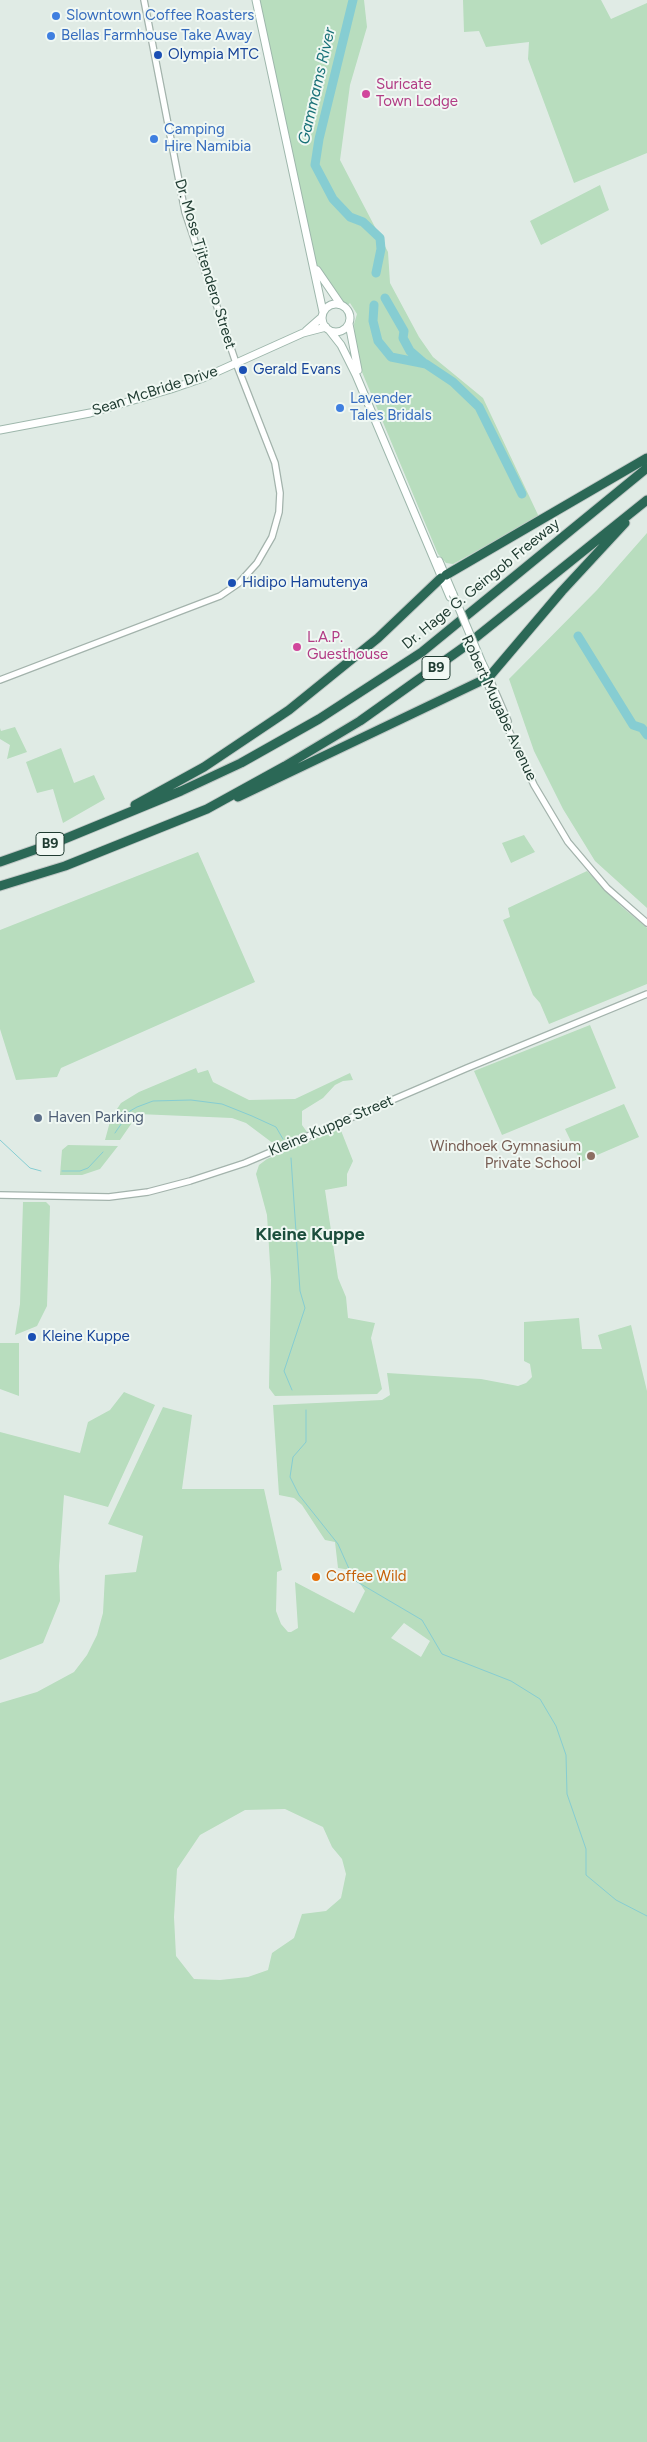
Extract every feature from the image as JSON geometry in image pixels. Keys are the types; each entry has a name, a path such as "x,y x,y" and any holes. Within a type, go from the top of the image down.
{"highway":[{"path":"100,824 204,767 262,730 378,638 444,576 647,458"},
{"name":"Dr. Hage G. Geingob Freeway","path":"0,862 100,824 241,763 319,719 388,676 422,652 647,468"},
{"path":"208,809 252,792 487,678 562,591 644,502"},
{"name":"B9","path":"0,886 65,866 208,809 352,726 464,647 644,502"}],"main road":[{"path":"256,0 323,315 328,329 343,330 349,324 349,313 313,266"},
{"path":"323,315 331,305 341,305"},
{"name":"Sean McBride Drive","path":"303,333 323,315"},
{"name":"Robert Mugabe Avenue","path":"349,324 357,368 487,678"},
{"name":"Sean McBride Drive","path":"0,430 115,406 203,378 303,333 328,329"},
{"name":"Robert Mugabe Avenue","path":"328,329 341,345 356,375 444,576"}],"street":[{"name":"Dr. Mose Tjitendero Street","path":"0,680 210,602 238,584 257,563 268,544 276,522 280,493 275,463 236,363 185,212 144,0"},
{"name":"Robert Mugabe Avenue","path":"487,678 533,778 556,820 590,867 647,921"},
{"name":"Kleine Kuppe Street","path":"0,1195 109,1196 148,1192 190,1181 245,1163 467,1068 647,994"}],"green space":[{"path":"256,0 364,0 367,27 350,85 340,160 388,252 390,283 419,337 433,357 483,398 539,517 453,564 446,563 438,554 362,372 355,342 354,324 357,314 350,303 345,307 341,305 313,266"},
{"path":"463,0 601,0 611,19 647,3 647,153 574,183 528,59 529,42 486,47 479,31 464,32"},
{"path":"600,185 609,210 541,245 530,221"},
{"path":"647,533 647,908 595,861 563,809 534,751 509,679 597,590"},
{"path":"15,727 27,752 7,759 10,745 0,739 0,728 1,731"},
{"path":"61,748 74,783 94,775 105,799 63,823 53,789 37,793 26,762"},
{"path":"524,835 535,852 511,863 502,843"},
{"path":"198,852 255,982 61,1068 57,1077 16,1080 0,1029 0,930"},
{"path":"587,871 622,907 647,928 647,984 549,1024 540,1003 533,995 503,920 510,917 508,908"},
{"path":"590,1025 616,1088 502,1135 474,1071"},
{"path":"196,1068 198,1073 208,1070 213,1082 249,1100 295,1099 350,1073 353,1080 343,1081 335,1085 323,1098 302,1111 302,1125 307,1132 274,1144 246,1123 232,1118 138,1114 120,1140 105,1140 111,1118 121,1103 139,1092"},
{"path":"624,1104 639,1137 581,1162 565,1129"},
{"path":"340,1128 353,1161 347,1174 347,1186 325,1190 338,1278 346,1297 348,1318 375,1323 371,1338 382,1389 377,1394 275,1396 269,1388 271,1280 267,1215 256,1174 259,1165 267,1159"},
{"path":"68,1145 118,1146 100,1169 82,1175 60,1175 62,1150"},
{"path":"23,1202 46,1202 50,1206 47,1306 37,1326 15,1335 20,1304"},
{"path":"579,1318 582,1349 602,1349 598,1335 631,1325 647,1391 647,2442 0,2442 0,1703 37,1692 74,1672 87,1655 97,1635 103,1613 105,1575 136,1572 143,1536 108,1524 163,1407 192,1415 182,1489 264,1489 282,1570 277,1572 276,1611 281,1624 288,1632 291,1632 298,1628 295,1582 354,1613 365,1591 351,1570 338,1568 335,1542 325,1540 302,1505 294,1498 279,1495 273,1405 382,1400 390,1395 387,1373 481,1379 518,1386 526,1383 532,1377 530,1364 524,1361 524,1322","holes":["404,1623 430,1641 421,1657 391,1638","285,1809 323,1827 332,1847 342,1859 346,1874 341,1898 326,1911 302,1914 294,1938 272,1953 268,1970 248,1977 220,1980 194,1979 176,1956 174,1917 177,1869 200,1835 245,1810"]},
{"path":"0,1343 19,1343 19,1396 0,1389"},
{"path":"124,1392 155,1405 108,1507 64,1495 59,1566 60,1601 43,1643 0,1660 0,1432 80,1453 88,1422 110,1410"}],"waterway":[{"name":"Gammams River","path":"353,0 319,139 315,165 333,199 350,217 363,222 380,238 381,249 376,273"},
{"name":"Gammams River","path":"385,298 404,331 403,338 410,351 425,364"},
{"name":"Gammams River","path":"374,305 373,321 378,341 391,357 426,364 453,382 479,407 522,494"},
{"name":"Gammams River","path":"578,636 633,725 642,728 647,735"},
{"path":"115,1133 130,1111 137,1107 153,1101 191,1100 222,1104 252,1116 276,1127 283,1139"},
{"path":"0,1140 30,1168 41,1171"},
{"path":"62,1171 80,1171 88,1168 103,1152"},
{"path":"291,1158 300,1291 305,1308 284,1371 292,1390"},
{"path":"306,1410 306,1442 293,1457 290,1477 299,1495 338,1544 354,1580 422,1620 442,1654 511,1681 540,1699 556,1726 566,1755 567,1794 586,1849 586,1875 616,1900 647,1916"}],"place":[{"name":"Slowntown Coffee Roasters","path":"56,16"},
{"name":"Bellas Farmhouse Take Away","path":"51,36"},
{"name":"Olympia MTC","path":"158,55"},
{"name":"Suricate Town Lodge","path":"366,94"},
{"name":"Camping Hire Namibia","path":"154,139"},
{"name":"Gerald Evans","path":"243,370"},
{"name":"Lavender Tales Bridals","path":"340,408"},
{"name":"Hidipo Hamutenya","path":"232,583"},
{"name":"L.A.P. Guesthouse","path":"297,647"},
{"name":"Haven Parking","path":"38,1118"},
{"name":"Windhoek Gymnasium Private School","path":"591,1156"},
{"name":"Kleine Kuppe","path":"32,1337"},
{"name":"Coffee Wild","path":"316,1577"}],"district":[{"name":"Kleine Kuppe","path":"310,1235"}]}
